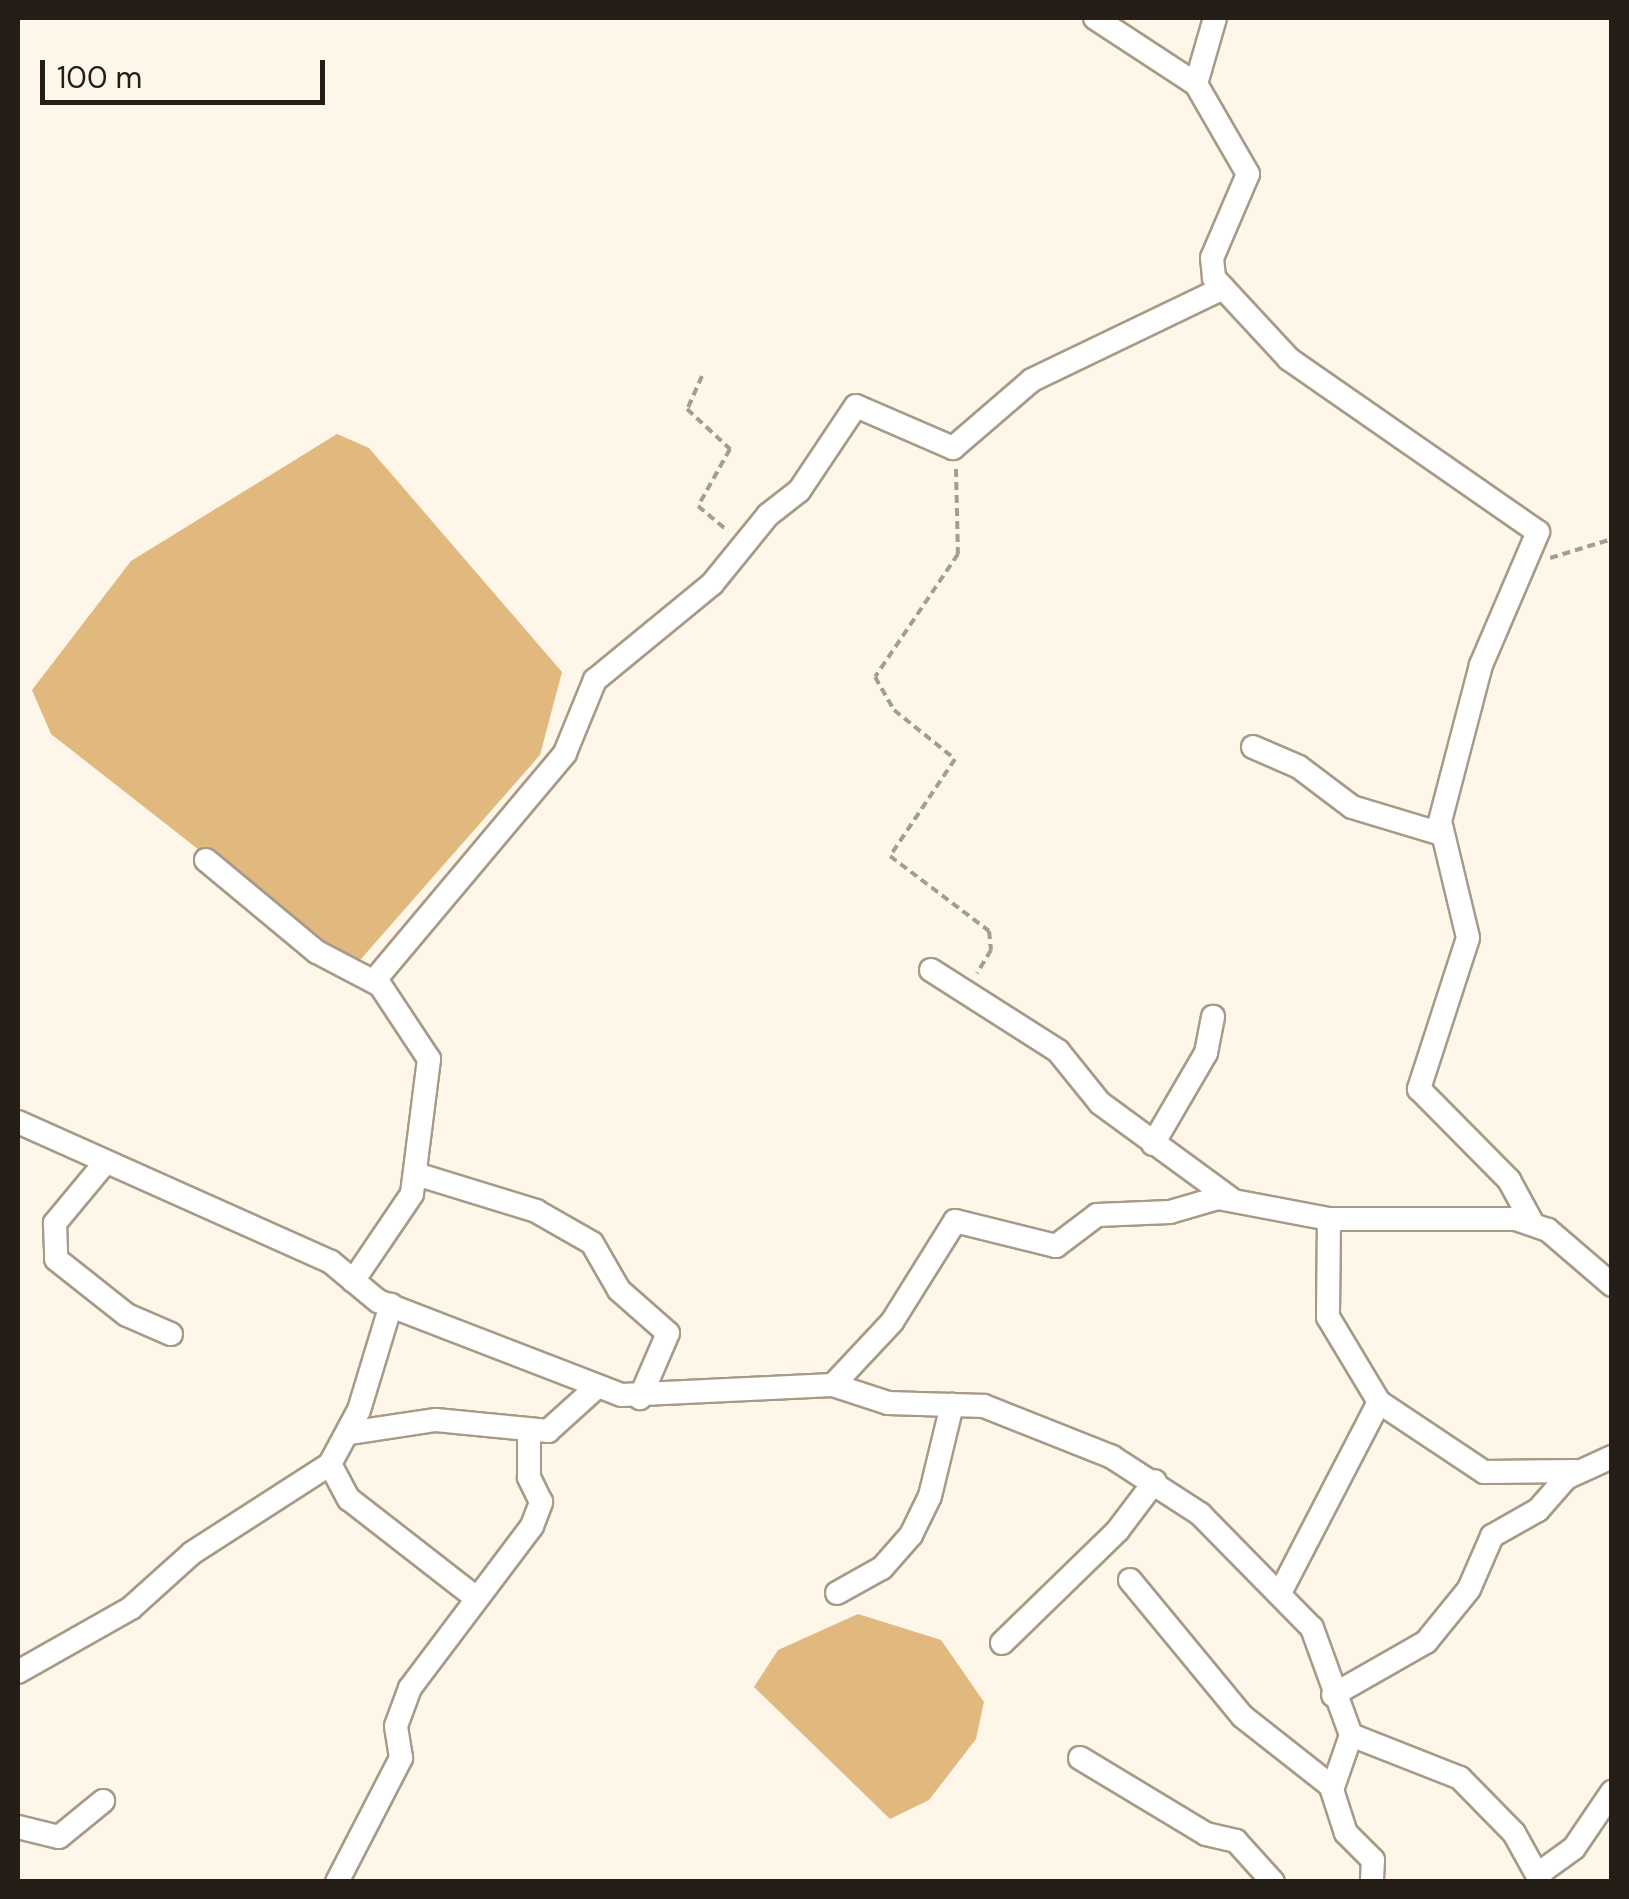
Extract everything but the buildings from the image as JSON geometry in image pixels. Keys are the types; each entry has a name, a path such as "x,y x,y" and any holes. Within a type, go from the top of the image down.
{"street":[{"path":"1094,18 1196,84 1248,167 1210,265 1223,288 1289,359 1534,526 1527,565 1481,665 1438,833 1464,898 1466,955 1419,1089 1509,1180 1534,1224 1612,1286"},
{"path":"1196,84 1214,18"},
{"path":"374,980 565,754 595,680 712,584 741,545 799,491 856,406 952,448 1032,380 1223,288"},
{"path":"1253,747 1299,767 1352,807 1438,833"},
{"path":"206,860 317,952 374,980 429,1059 416,1174 354,1281"},
{"path":"931,970 962,994 1058,1051 1100,1103 1230,1198"},
{"path":"1153,1144 1206,1052 1213,1017"},
{"path":"18,1122 104,1164 228,1213 354,1281 391,1306 598,1386 640,1398 833,1386 878,1402 952,1405 1029,1419 1155,1481 1280,1593 1328,1650 1334,1696 1350,1735 1332,1786"},
{"path":"104,1164 55,1223 56,1258 127,1315 171,1334"},
{"path":"416,1174 536,1211 592,1243 619,1290 668,1333 640,1398"},
{"path":"833,1386 892,1322 950,1221 1056,1246 1098,1214 1230,1198 1329,1219 1534,1224"},
{"path":"1329,1219 1328,1317 1379,1402 1484,1472 1576,1472"},
{"path":"18,1672 131,1608 192,1554 330,1464 349,1432 391,1306"},
{"path":"349,1432 436,1420 530,1430 559,1428 598,1386"},
{"path":"1280,1593 1379,1402"},
{"path":"836,1593 882,1568 910,1534 930,1496 952,1405"},
{"path":"337,1882 401,1758 402,1705 475,1597 526,1540 539,1508 530,1430"},
{"path":"1334,1696 1426,1642 1469,1589 1484,1544 1576,1472 1612,1456"},
{"path":"330,1464 349,1499 475,1597"},
{"path":"1002,1643 1118,1530 1155,1481"},
{"path":"1130,1580 1242,1716 1332,1786 1346,1833 1374,1860 1372,1882"},
{"path":"1350,1735 1460,1778 1514,1833 1540,1878 1574,1848 1612,1792"},
{"path":"1080,1758 1206,1834 1231,1838 1273,1882"},
{"path":"18,1827 59,1837 103,1800"}],"path":[{"path":"702,376 688,409 730,449 698,506 741,545"},
{"path":"952,448 962,544 874,677 894,710 955,759 890,856 990,931 991,950 962,994"},
{"path":"1527,565 1612,538"}],"shaded area":[{"path":"337,434 369,448 562,672 540,755 361,959 341,961 51,734 32,690 131,561"},
{"path":"858,1614 941,1640 984,1702 976,1739 929,1800 890,1819 754,1687 778,1650"}]}
